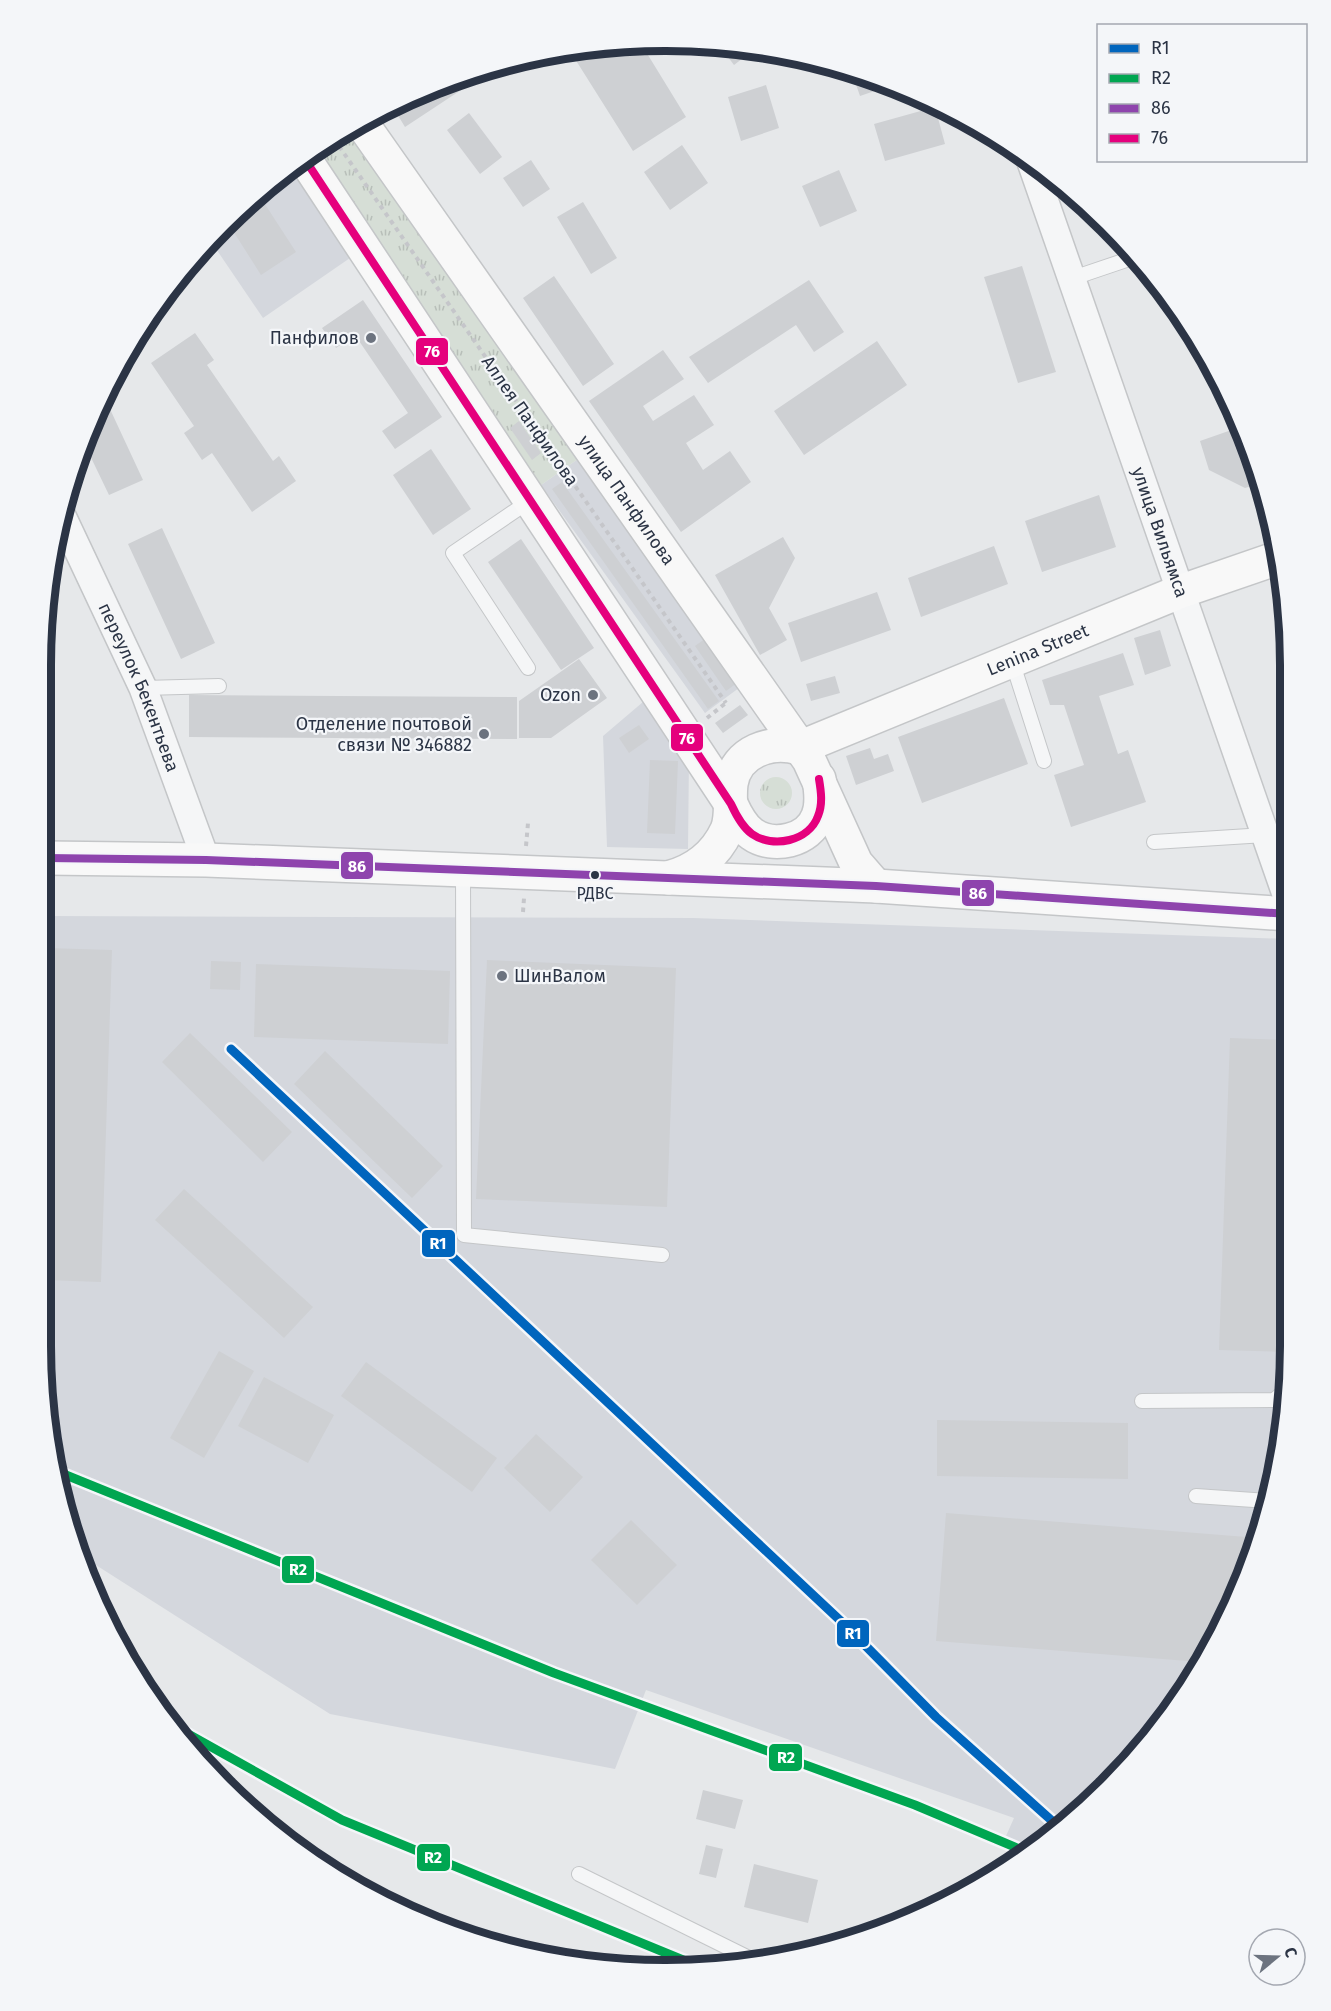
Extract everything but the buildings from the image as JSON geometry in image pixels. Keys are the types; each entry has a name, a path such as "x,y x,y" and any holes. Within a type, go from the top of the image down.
{"street":[{"name":"улица Панфилова","path":"366,129 799,748 819,779 856,863 876,886"},
{"path":"309,165 751,833 765,841 781,842 796,838 810,829 818,816 822,798 819,779"},
{"name":"улица Вильямса","path":"1036,175 1280,878"},
{"name":"переулок Бекентьева","path":"67,527 142,688 206,860"},
{"name":"Lenina Street","path":"799,748 1179,592 1271,561"},
{"path":"781,883 763,868 753,854 735,812 731,783 736,767 760,748 776,745 799,748"},
{"path":"664,879 700,865 712,854 735,812"},
{"path":"51,858 206,860 876,886 1280,913"}],"lane":[{"path":"1073,278 1128,260"},
{"path":"528,668 453,553 531,500"},
{"path":"1012,661 1044,762"},
{"path":"142,688 219,686"},
{"path":"1154,842 1265,836"},
{"path":"463,871 465,1235 662,1255"},
{"path":"1142,1401 1274,1400 1278,1397"},
{"path":"1196,1496 1260,1500"},
{"path":"579,1874 743,1955"}],"path":[{"name":"Аллея Панфилова","path":"339,146 726,703"},
{"path":"685,734 754,682"}],"shaded area":[{"path":"295,175 350,258 263,318 215,247 260,203"},
{"path":"578,459 743,685 705,713 541,485"},
{"path":"650,696 689,756 688,849 607,847 603,736"},
{"path":"51,916 693,918 1280,939 1279,1386 1275,1426 1259,1505 1233,1581 1198,1653 1153,1720 1128,1751 1071,1808 1014,1851 1002,1845 1014,1818 646,1690 615,1769 330,1714 91,1562 84,1543 63,1465 52,1386"}],"green space":[{"path":"356,134 578,459 541,485 320,158"},
{"path":"776,777 788,781 792,793 788,805 776,809 764,805 760,793 764,781"}],"railway":[{"path":"231,1049 845,1625 936,1717 1053,1822"},
{"path":"65,1475 554,1673 915,1805 1018,1848"},
{"path":"190,1735 342,1820 682,1960"}],"transit line":[{"name":"76","path":"309,165 745,828 760,839 770,841 799,837 813,825 820,811 819,779"},
{"name":"86","path":"51,858 206,860 876,886 1280,913"},
{"name":"R1","path":"231,1049 845,1625 936,1717 1053,1822"},
{"name":"R2","path":"65,1475 554,1673 915,1805 1018,1848"},
{"name":"R2","path":"190,1735 342,1820 682,1960"}],"place":[{"name":"Панфилов","path":"371,338"},
{"name":"Ozon","path":"593,695"},
{"name":"Отделение почтовой связи № 346882","path":"484,734"},
{"name":"РДВС","path":"595,875"},
{"name":"ШинВалом","path":"502,976"}]}
